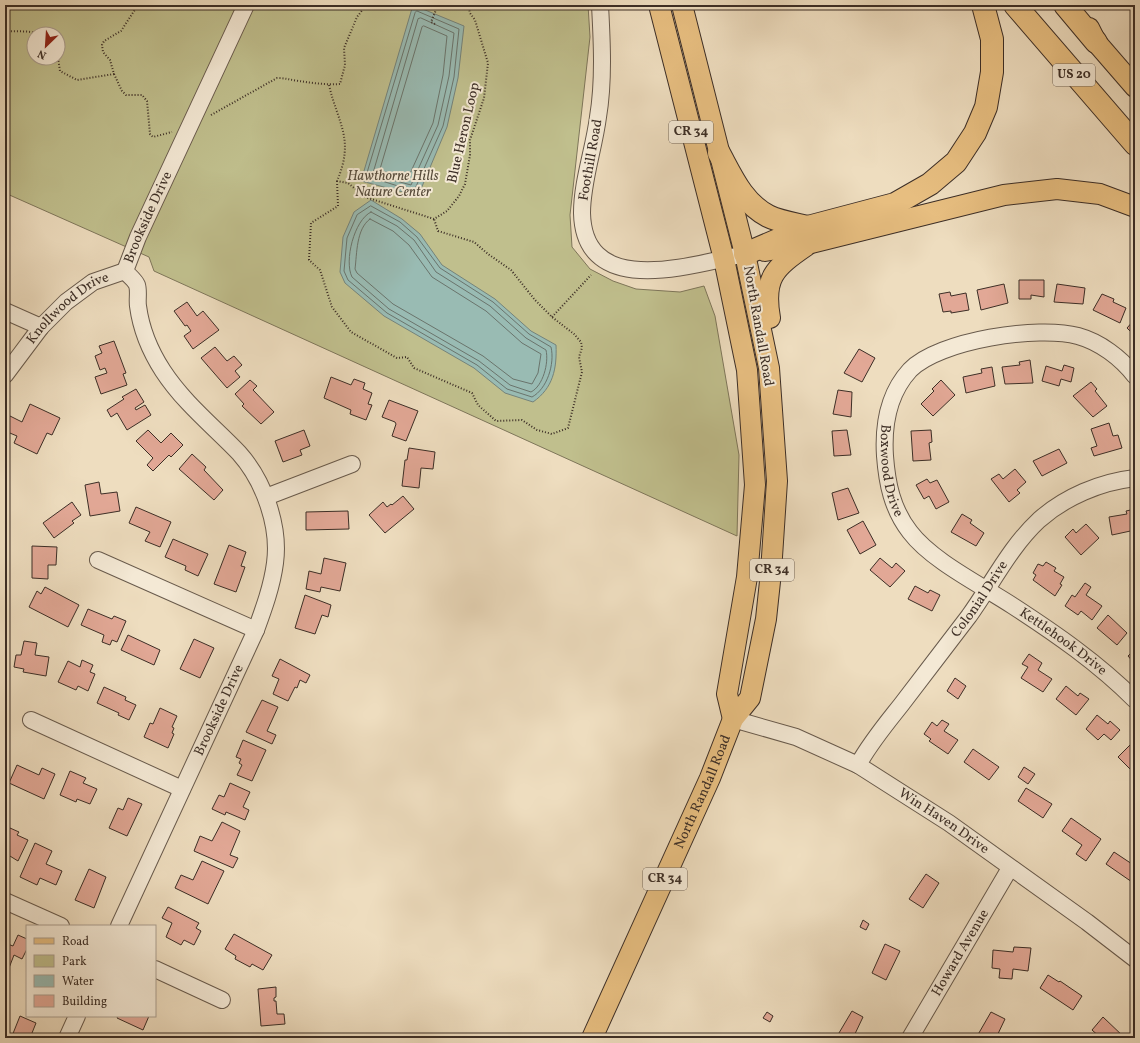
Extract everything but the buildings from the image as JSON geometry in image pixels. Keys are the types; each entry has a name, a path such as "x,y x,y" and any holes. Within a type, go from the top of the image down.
{"highway":[{"path":"745,254 809,235 895,204 930,184 956,162 975,133 986,107 992,72 992,40 983,5"},
{"name":"US 20","path":"1015,5 1135,144"},
{"name":"US 20","path":"1065,5 1096,42"},
{"path":"719,153 738,189 753,206 769,217 809,235"}],"main road":[{"name":"North Randall Road","path":"659,5 724,259 747,370 754,485 747,577 727,694 733,719"},
{"name":"North Randall Road","path":"592,1038 695,811 733,719 750,698 767,611 772,572 777,481 769,368 745,254 682,5"},
{"path":"1078,5 1096,42"},
{"name":"US 20","path":"1096,42 1135,87"},
{"path":"772,412 779,378 767,300 768,289 774,273 809,235 1004,195 1057,189 1100,194 1135,207"}],"street":[{"name":"Brookside Drive","path":"119,925 256,630 270,590 275,562 274,529 266,497 257,479 240,455 182,396 163,371 150,348 142,327 138,306 137,285 125,271 138,237 246,5"},
{"name":"Foothill Road","path":"600,5 601,32 599,116 585,185 582,213 583,224 589,243 594,251 605,260 635,270 658,271 745,254"},
{"name":"Knollwood Drive","path":"5,376 41,327 66,302 93,282 125,271"},
{"path":"5,311 41,327"},
{"name":"Boxwood Drive","path":"987,589 942,560 921,543 910,532 895,507 887,480 885,427 890,405 900,383 910,370 920,362 947,348 1030,332 1063,332 1091,340 1118,359 1135,376"},
{"path":"266,497 352,464"},
{"name":"Colonial Drive","path":"858,765 868,748 987,589 1024,536 1039,520 1056,507 1088,489 1115,481 1135,478"},
{"path":"98,560 256,630"},
{"name":"Kettlehook Drive","path":"987,589 1096,663 1135,700"},
{"name":"Win Haven Drive","path":"733,719 796,737 858,765 949,823 1010,868 1042,888 1135,959"},
{"path":"31,720 182,789"},
{"name":"Howard Avenue","path":"910,1038 1010,868"},
{"path":"5,901 59,925"},
{"path":"156,969 222,1000"},
{"path":"67,1038 77,1017"}],"path":[{"path":"138,5 122,31 104,41 102,45 103,52 110,60 114,74 122,91 126,95 142,96 147,101 150,134 154,137 173,132 186,136"},
{"path":"208,117 260,86 277,78 286,78 296,81 328,85 340,84 345,65 344,48 357,17 369,5"},
{"path":"435,24 431,22 438,5"},
{"name":"Blue Heron Loop","path":"434,219 447,210 459,196 464,184 470,155 470,140 484,98 488,63 475,20 467,5"},
{"path":"5,31 19,33 26,32"},
{"path":"59,66 60,71 77,80 114,74"},
{"path":"328,85 333,104 341,120 346,142 344,165 337,181 338,206 311,223 309,260 320,270 332,307 351,332 397,358 407,357 414,368 472,393 478,405 496,421 522,420 537,430 552,434 568,428 582,372 579,358 582,348 581,342 574,334 552,317 511,270 474,242 438,231 434,219 365,197 348,183 337,181"},
{"path":"552,317 591,274"}],"green space":[{"name":"Hawthorne Hills Nature Center","path":"5,5 588,5 590,37 570,215 572,247 590,269 613,281 636,289 680,292 704,286 715,316 739,455 737,536 154,271 149,257 5,193"}],"water":[{"path":"413,5 464,26 458,78 447,127 418,196 361,181"},
{"path":"371,200 402,219 420,234 442,265 495,299 531,331 556,345 556,362 552,377 545,391 540,397 533,402 505,393 474,368 384,316 345,283 340,272 343,237 354,212"}]}
